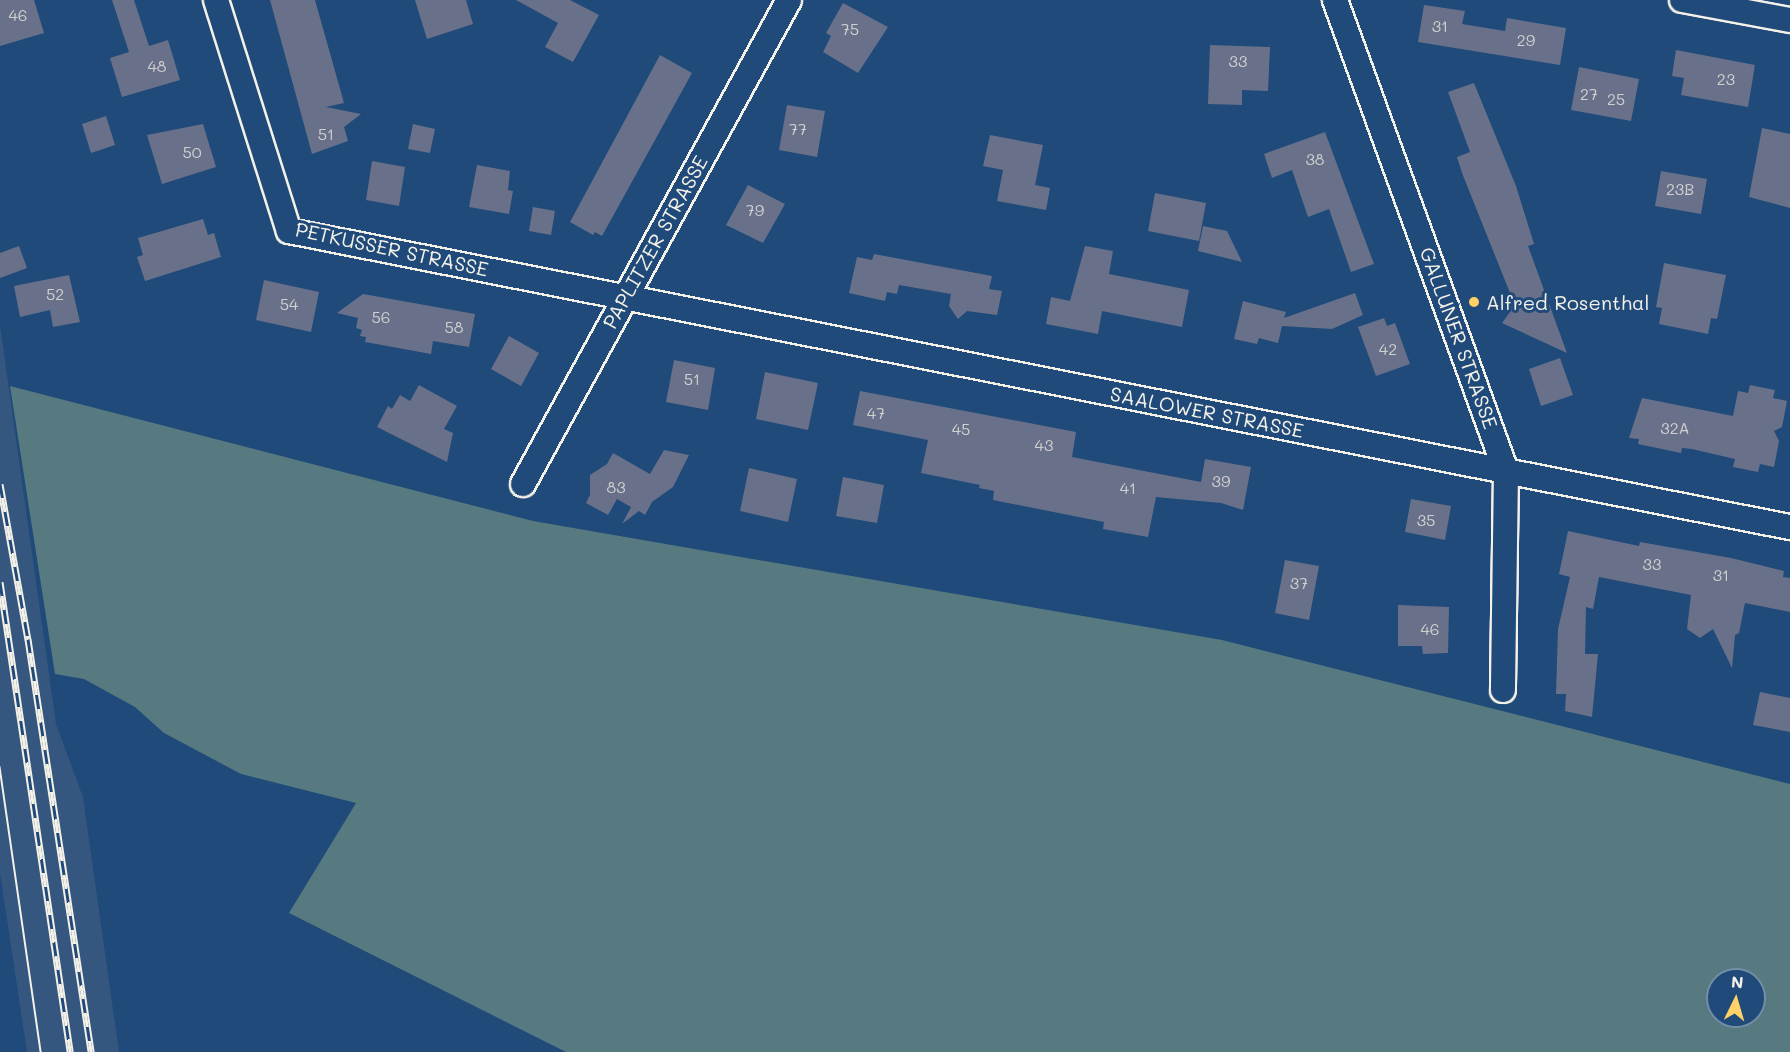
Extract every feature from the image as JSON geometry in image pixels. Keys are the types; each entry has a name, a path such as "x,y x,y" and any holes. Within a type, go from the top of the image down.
{"street":[{"name":"PETKUSSER STRASSE","path":"216,0 289,231 625,297"},
{"name":"PAPLITZER STRASSE","path":"523,484 789,0"},
{"name":"GALLUNER STRASSE","path":"1335,0 1506,471 1503,690"},
{"path":"1682,0 1790,20"},
{"name":"SAALOWER STRASSE","path":"625,297 1790,527"}],"shaded area":[{"path":"0,325 56,724 83,797 119,1052 27,1052 0,873"}],"green space":[{"path":"10,386 533,521 1222,640 1790,784 1790,1052 566,1052 289,913 356,803 241,774 164,733 135,707 84,679 55,674"}],"building":[{"path":"0,0 34,0 44,33 0,46"},
{"path":"112,0 134,0 149,46 168,40 180,80 122,97 110,58 129,52"},
{"path":"270,0 315,0 344,103 326,107 361,114 344,127 348,141 312,154"},
{"path":"415,0 466,0 473,24 427,39"},
{"path":"516,0 570,0 599,15 573,62 545,47 558,23"},
{"path":"843,3 888,27 858,73 823,52 831,36 826,33"},
{"path":"1424,5 1465,11 1462,24 1505,31 1507,18 1566,28 1560,65 1418,42"},
{"path":"1210,45 1270,47 1268,91 1242,90 1242,105 1208,104"},
{"path":"1676,50 1755,65 1748,107 1681,95 1684,78 1672,76"},
{"path":"660,55 692,73 602,236 595,232 593,235 570,222"},
{"path":"1579,67 1639,79 1631,121 1571,110"},
{"path":"1474,83 1516,186 1534,244 1528,246 1567,353 1502,323 1510,312 1504,296 1510,293 1457,157 1470,152 1448,92"},
{"path":"787,105 825,111 817,157 779,150"},
{"path":"106,116 115,145 91,153 82,124"},
{"path":"203,124 216,167 162,184 147,135"},
{"path":"413,124 435,129 430,153 408,149"},
{"path":"1762,128 1790,134 1790,208 1749,197"},
{"path":"1325,132 1374,264 1351,272 1329,209 1308,217 1292,170 1272,178 1264,154"},
{"path":"990,135 1043,145 1035,185 1050,188 1046,210 997,201 1003,170 983,166"},
{"path":"372,161 405,167 399,206 366,200"},
{"path":"477,165 510,171 508,190 513,191 509,214 469,207"},
{"path":"1661,171 1707,179 1701,214 1655,206"},
{"path":"748,185 785,204 763,243 726,225"},
{"path":"1155,193 1206,203 1199,241 1148,231"},
{"path":"533,207 555,211 551,235 529,231"},
{"path":"203,219 208,235 214,233 221,257 145,281 137,257 143,255 138,238"},
{"path":"1203,226 1227,231 1242,262 1198,251"},
{"path":"19,246 27,268 0,278 0,253"},
{"path":"1085,246 1113,251 1109,274 1189,290 1182,327 1102,311 1098,334 1046,324 1051,297 1070,301"},
{"path":"874,254 992,276 989,289 1002,291 997,315 967,311 958,319 949,306 951,294 899,285 897,294 887,292 885,301 849,293 857,257 872,260"},
{"path":"1664,263 1726,275 1717,319 1711,318 1708,334 1659,324 1662,308 1656,307"},
{"path":"69,275 80,322 53,327 50,310 20,317 14,286"},
{"path":"264,280 319,292 311,332 256,320"},
{"path":"1355,293 1363,315 1332,329 1282,326 1278,343 1259,338 1257,344 1234,339 1243,301 1286,312 1284,318"},
{"path":"363,294 475,314 469,347 433,341 431,354 365,342 366,337 360,336 362,330 356,328 358,318 337,313"},
{"path":"1384,318 1387,326 1395,323 1410,364 1376,376 1358,327"},
{"path":"509,336 539,353 521,386 491,369"},
{"path":"1560,358 1573,395 1541,406 1529,369"},
{"path":"674,360 715,368 708,410 666,402"},
{"path":"765,372 818,383 808,430 756,419"},
{"path":"419,385 457,406 444,429 453,433 447,462 377,427 388,406 392,409 400,395 410,401"},
{"path":"1750,385 1775,390 1773,398 1787,401 1782,427 1774,431 1779,441 1774,467 1760,464 1758,472 1733,467 1735,459 1692,449 1682,448 1681,453 1638,444 1639,439 1629,438 1642,398 1733,416 1738,391 1748,393"},
{"path":"860,391 1076,432 1072,457 1201,482 1205,459 1251,467 1243,510 1221,503 1156,497 1148,537 1103,529 1104,522 993,500 994,491 979,488 980,485 921,473 928,440 853,425"},
{"path":"664,450 689,455 673,487 652,502 645,515 639,511 622,524 631,507 617,499 608,515 586,503 590,495 590,475 607,464 613,453 650,474"},
{"path":"749,468 797,479 788,522 740,511"},
{"path":"843,477 884,485 877,523 836,516"},
{"path":"1411,499 1451,506 1445,540 1405,532"},
{"path":"1568,531 1639,546 1640,542 1731,558 1784,571 1783,577 1790,578 1790,612 1745,603 1739,633 1735,635 1732,668 1713,629 1700,638 1687,629 1691,595 1599,577 1593,609 1586,607 1585,654 1598,654 1592,717 1565,711 1566,694 1556,694 1558,629 1570,577 1559,574"},
{"path":"1285,560 1319,566 1309,620 1275,613"},
{"path":"1398,605 1449,607 1448,653 1423,654 1422,646 1398,646"},
{"path":"1760,692 1790,698 1790,732 1753,725"}],"tram line":[{"path":"0,767 41,1052"}],"railway":[{"path":"0,484 28,639 91,1052"},
{"path":"0,582 70,1052"}],"place":[{"name":"Alfred Rosenthal","path":"1474,302"}]}
